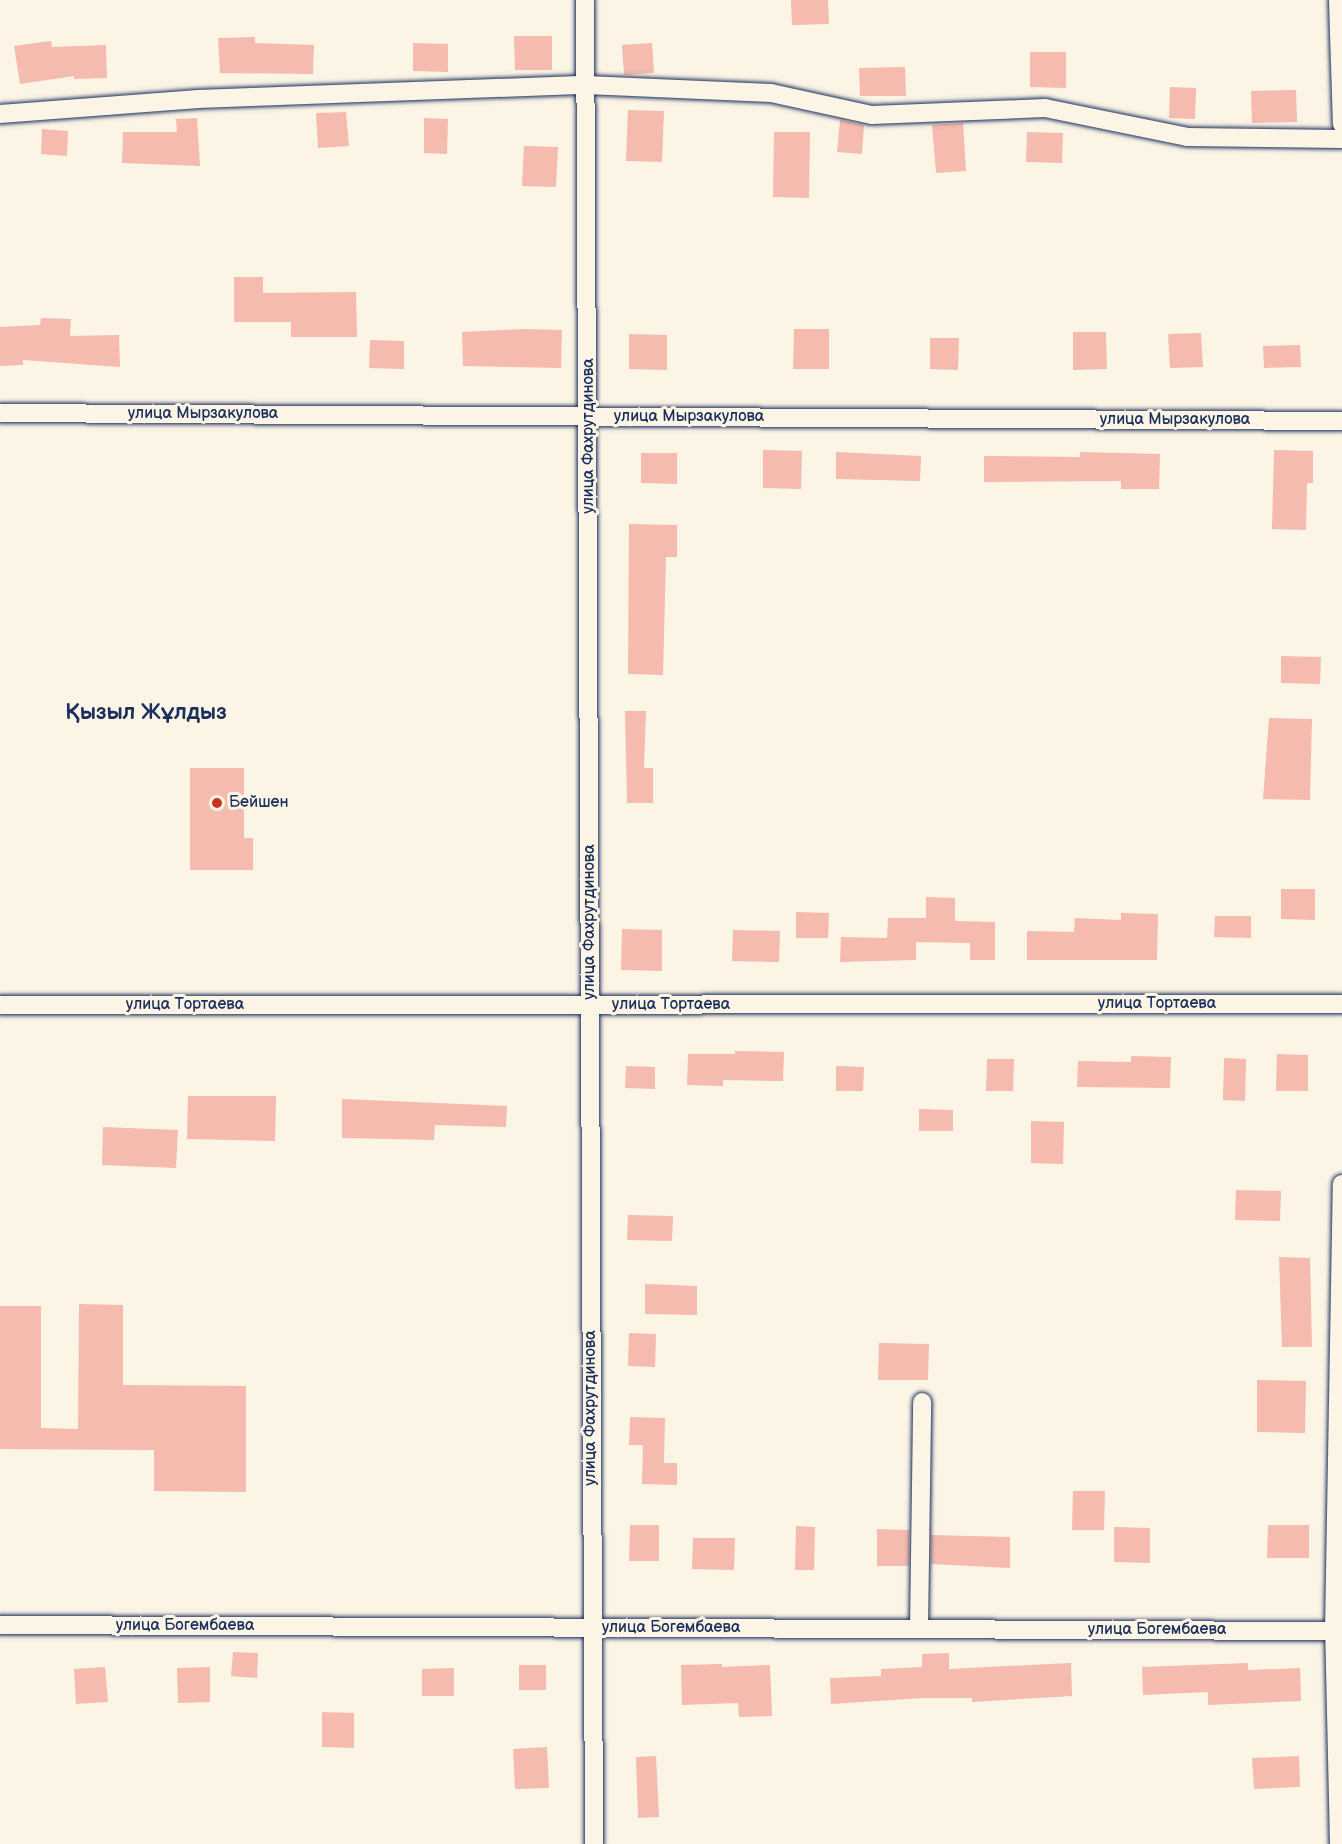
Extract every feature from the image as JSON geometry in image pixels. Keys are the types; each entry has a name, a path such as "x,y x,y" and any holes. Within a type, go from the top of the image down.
{"street":[{"name":"улица Фахрутдинова","path":"585,0 589,417 594,1844"},
{"path":"1338,0 1342,124"},
{"path":"0,114 198,99 585,85 771,93 872,115 1045,108 1187,137 1342,139"},
{"name":"улица Мырзакулова","path":"0,413 1342,421"},
{"name":"улица Тортаева","path":"0,1005 1342,1004"},
{"path":"1339,1844 1338,1630 1342,1184"},
{"path":"920,1629 922,1402"},
{"name":"улица Богембаева","path":"0,1625 1338,1630"}],"building":[{"path":"791,0 828,0 829,24 792,25"},
{"path":"514,36 552,36 552,70 515,70"},
{"path":"255,37 255,43 314,45 313,74 220,73 218,38"},
{"path":"51,41 52,47 106,45 107,78 74,79 74,76 20,84 14,46"},
{"path":"413,43 448,44 448,72 413,71"},
{"path":"652,43 654,73 624,75 622,45"},
{"path":"1030,52 1066,52 1066,88 1030,87"},
{"path":"905,67 906,96 860,96 859,68"},
{"path":"1170,87 1196,88 1195,119 1169,118"},
{"path":"1296,90 1297,122 1252,123 1251,91"},
{"path":"628,110 664,111 662,162 626,161"},
{"path":"346,112 349,146 318,148 316,113"},
{"path":"197,118 200,166 122,163 123,132 177,132 176,119"},
{"path":"424,118 448,119 447,154 424,153"},
{"path":"840,120 864,125 862,154 837,152"},
{"path":"963,123 966,171 936,173 932,125"},
{"path":"42,129 68,131 67,156 41,154"},
{"path":"774,132 810,132 809,198 773,197"},
{"path":"1027,132 1063,133 1062,163 1026,162"},
{"path":"524,146 558,147 556,187 522,186"},
{"path":"234,277 263,277 263,293 356,292 357,337 291,337 291,322 234,322"},
{"path":"41,318 71,319 70,336 119,335 120,367 23,360 23,365 0,366 0,327 40,325"},
{"path":"794,329 829,329 829,369 793,369"},
{"path":"562,330 561,368 463,366 462,332"},
{"path":"1073,332 1106,332 1107,369 1073,370"},
{"path":"1201,333 1203,367 1170,368 1168,334"},
{"path":"629,334 667,335 667,370 629,369"},
{"path":"930,338 959,338 958,370 930,369"},
{"path":"370,340 404,341 404,369 369,368"},
{"path":"1300,345 1301,367 1264,368 1263,346"},
{"path":"763,450 802,451 801,489 763,488"},
{"path":"1274,450 1313,451 1313,483 1307,483 1306,530 1272,529"},
{"path":"836,452 921,456 920,481 836,479"},
{"path":"1080,452 1160,454 1159,489 1121,489 1121,481 984,482 984,456 1080,457"},
{"path":"641,453 677,453 677,484 641,483"},
{"path":"629,524 677,525 677,557 666,557 663,675 628,674"},
{"path":"1281,656 1321,657 1320,684 1281,683"},
{"path":"625,711 646,711 644,768 653,768 653,803 627,803"},
{"path":"1269,718 1312,719 1310,800 1263,799"},
{"name":"Бейшен","path":"190,768 244,768 244,838 253,838 253,870 190,870"},
{"path":"1281,889 1315,889 1315,920 1281,919"},
{"path":"926,897 955,898 955,921 995,922 995,960 970,960 970,943 916,942 916,960 840,962 841,937 887,938 888,918 926,918"},
{"path":"796,912 829,913 828,938 796,938"},
{"path":"1121,913 1158,914 1157,960 1027,960 1027,931 1074,932 1075,918 1121,920"},
{"path":"1215,916 1251,916 1251,938 1214,937"},
{"path":"622,929 662,930 662,971 621,970"},
{"path":"733,930 780,931 779,962 732,961"},
{"path":"735,1051 784,1052 783,1081 723,1080 723,1086 687,1085 688,1054 735,1054"},
{"path":"1277,1054 1308,1055 1308,1091 1276,1091"},
{"path":"1131,1056 1171,1057 1170,1088 1077,1087 1078,1061 1131,1062"},
{"path":"1224,1058 1246,1059 1245,1101 1223,1100"},
{"path":"987,1059 1014,1059 1013,1091 986,1091"},
{"path":"626,1066 655,1067 655,1089 625,1088"},
{"path":"836,1066 864,1067 863,1091 836,1091"},
{"path":"188,1096 276,1096 275,1141 187,1139"},
{"path":"342,1099 507,1106 506,1127 435,1125 434,1140 342,1138"},
{"path":"919,1109 953,1110 953,1131 919,1131"},
{"path":"1031,1121 1064,1122 1063,1164 1031,1163"},
{"path":"103,1127 178,1130 176,1168 102,1165"},
{"path":"1236,1190 1281,1191 1280,1221 1235,1220"},
{"path":"628,1215 673,1216 672,1241 627,1240"},
{"path":"1279,1257 1310,1258 1312,1347 1282,1347"},
{"path":"645,1284 697,1286 697,1315 645,1314"},
{"path":"79,1304 123,1305 123,1385 246,1386 246,1492 154,1491 154,1450 0,1449 0,1306 41,1306 41,1428 78,1429"},
{"path":"629,1333 656,1334 655,1367 628,1366"},
{"path":"879,1343 929,1344 928,1380 878,1380"},
{"path":"1257,1380 1306,1381 1305,1433 1257,1432"},
{"path":"630,1417 665,1418 664,1463 677,1463 677,1485 642,1484 643,1445 629,1445"},
{"path":"1073,1491 1105,1491 1104,1530 1072,1530"},
{"path":"630,1525 659,1525 659,1561 629,1561"},
{"path":"1268,1525 1309,1525 1309,1558 1267,1558"},
{"path":"796,1526 815,1527 814,1570 795,1570"},
{"path":"1114,1527 1150,1528 1150,1563 1114,1562"},
{"path":"877,1529 909,1530 909,1566 877,1566"},
{"path":"931,1535 1010,1537 1010,1568 931,1564"},
{"path":"693,1538 735,1538 734,1570 692,1569"},
{"path":"233,1652 258,1653 257,1678 231,1676"},
{"path":"949,1653 949,1669 1071,1663 1072,1696 972,1702 972,1698 924,1698 831,1704 830,1678 881,1676 881,1669 922,1667 922,1654"},
{"path":"1248,1663 1248,1670 1300,1668 1301,1701 1208,1705 1208,1692 1143,1695 1142,1667"},
{"path":"722,1664 722,1667 770,1665 772,1716 739,1717 738,1703 682,1705 681,1665"},
{"path":"519,1665 546,1665 546,1690 519,1690"},
{"path":"105,1667 108,1702 76,1704 74,1669"},
{"path":"210,1667 210,1702 178,1703 177,1668"},
{"path":"454,1668 454,1696 422,1696 422,1669"},
{"path":"322,1712 354,1713 354,1748 322,1747"},
{"path":"547,1747 549,1788 515,1789 513,1749"},
{"path":"656,1756 659,1817 638,1818 636,1757"},
{"path":"1299,1756 1300,1787 1254,1789 1252,1758"}],"place":[{"name":"Бейшен","path":"217,803"}],"district":[{"name":"Қызыл Жұлдыз","path":"146,713"}]}
